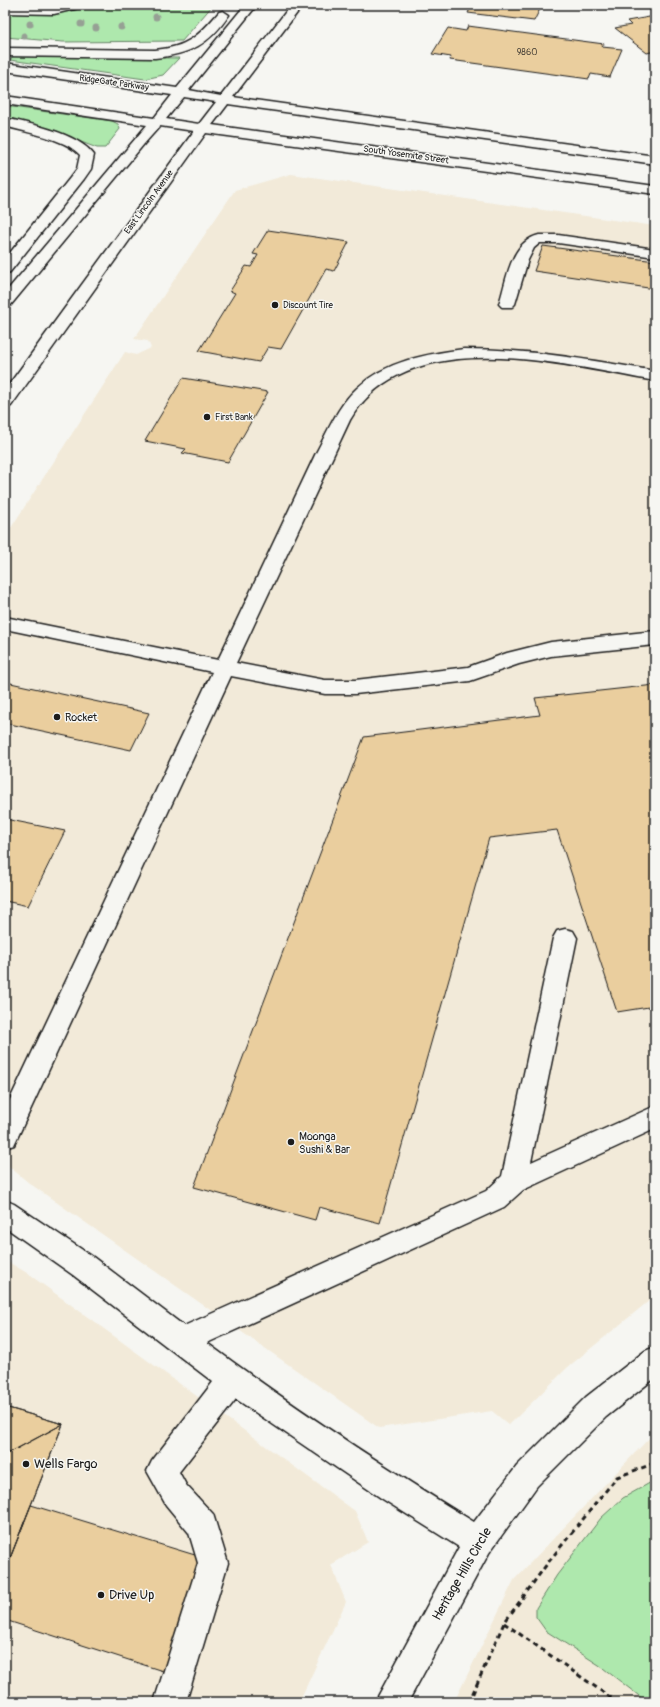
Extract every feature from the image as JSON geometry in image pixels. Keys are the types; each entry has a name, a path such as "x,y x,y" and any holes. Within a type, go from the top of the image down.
{"main road":[{"path":"5,9 54,10 75,5"},
{"path":"5,52 155,54 184,50 204,38 231,5"},
{"path":"8,299 139,141 157,122 251,5"},
{"name":"East Lincoln Avenue","path":"5,402 203,128 297,5"},
{"name":"RidgeGate Parkway","path":"5,67 224,100"},
{"path":"5,100 157,122"},
{"path":"224,100 655,160"},
{"path":"5,122 68,142 82,149 87,156 84,169 79,176 5,269"},
{"name":"South Yosemite Street","path":"157,122 655,190"},
{"path":"507,304 525,247 533,241 543,238 558,239 655,253"},
{"path":"5,279 8,299"},
{"path":"5,1137 325,453 347,412 363,392 390,372 417,362 436,357 483,352 533,356 655,376"},
{"path":"5,623 325,687 355,687 470,674 514,658 551,648 655,638"},
{"path":"514,1182 565,938"},
{"path":"181,1341 495,1199 514,1182 655,1117"},
{"path":"8,1218 83,1266 234,1380 391,1488 478,1542"},
{"name":"Heritage Hills Circle","path":"391,1702 478,1542 527,1476 596,1407 655,1362"},
{"path":"170,1702 213,1563 202,1525 176,1495 162,1471 234,1380"}],"path":[{"path":"469,1702 504,1623 550,1560 617,1477 655,1463"},
{"path":"504,1623 617,1702"}],"shaded area":[{"path":"291,174 655,226 655,1296 568,1367 509,1425 492,1411 379,1428 29,1183 5,1163 5,537 125,352 136,355 151,348 148,341 134,339 235,190"},
{"path":"5,1260 27,1273 355,1511 368,1542 331,1565 346,1602 299,1702 5,1702"},
{"path":"655,1432 655,1702 454,1702 514,1580"}],"green space":[{"path":"5,5 213,5 182,41 63,42 5,37"},
{"path":"13,56 179,58 163,75 145,79 10,60"},
{"path":"5,106 112,121 118,124 120,129 105,148 97,148 5,117"},
{"path":"655,1480 655,1702 647,1702 599,1665 546,1631 536,1617 536,1608 557,1575 601,1518 623,1498"}],"building":[{"path":"472,5 542,5 534,21 468,13"},
{"path":"655,16 655,51 647,53 615,28 631,25 627,21"},
{"path":"468,26 604,44 602,47 622,49 610,77 591,74 589,79 450,60 451,57 432,54 448,28 466,31"},
{"path":"268,230 349,242 334,271 326,269 281,349 268,347 259,362 199,351 235,293 230,291 246,266 251,267 258,255 253,254"},
{"path":"543,246 655,261 655,289 534,271"},
{"name":"First Bank","path":"183,378 268,392 228,462 182,453 186,449 145,441"},
{"path":"6,682 149,713 131,750 5,723"},
{"path":"655,685 655,1006 617,1012 557,830 489,838 380,1223 319,1207 315,1220 194,1187 364,737 540,715 535,698"},
{"path":"5,819 65,831 28,906 5,901"},
{"name":"Wells Fargo","path":"5,1407 63,1424 5,1571"},
{"path":"5,1407 63,1424 5,1455"},
{"name":"Wells Fargo","path":"63,1424 8,1563 5,1562 5,1455"},
{"name":"Drive Up","path":"31,1505 208,1559 172,1674 5,1620 5,1571"}],"place":[{"name":"Discount Tire","path":"275,305"},
{"name":"First Bank","path":"207,417"},
{"name":"Rocket","path":"57,717"},
{"name":"Moonga Sushi & Bar","path":"291,1142"},
{"name":"Wells Fargo","path":"26,1464"},
{"name":"Drive Up","path":"101,1595"}]}
